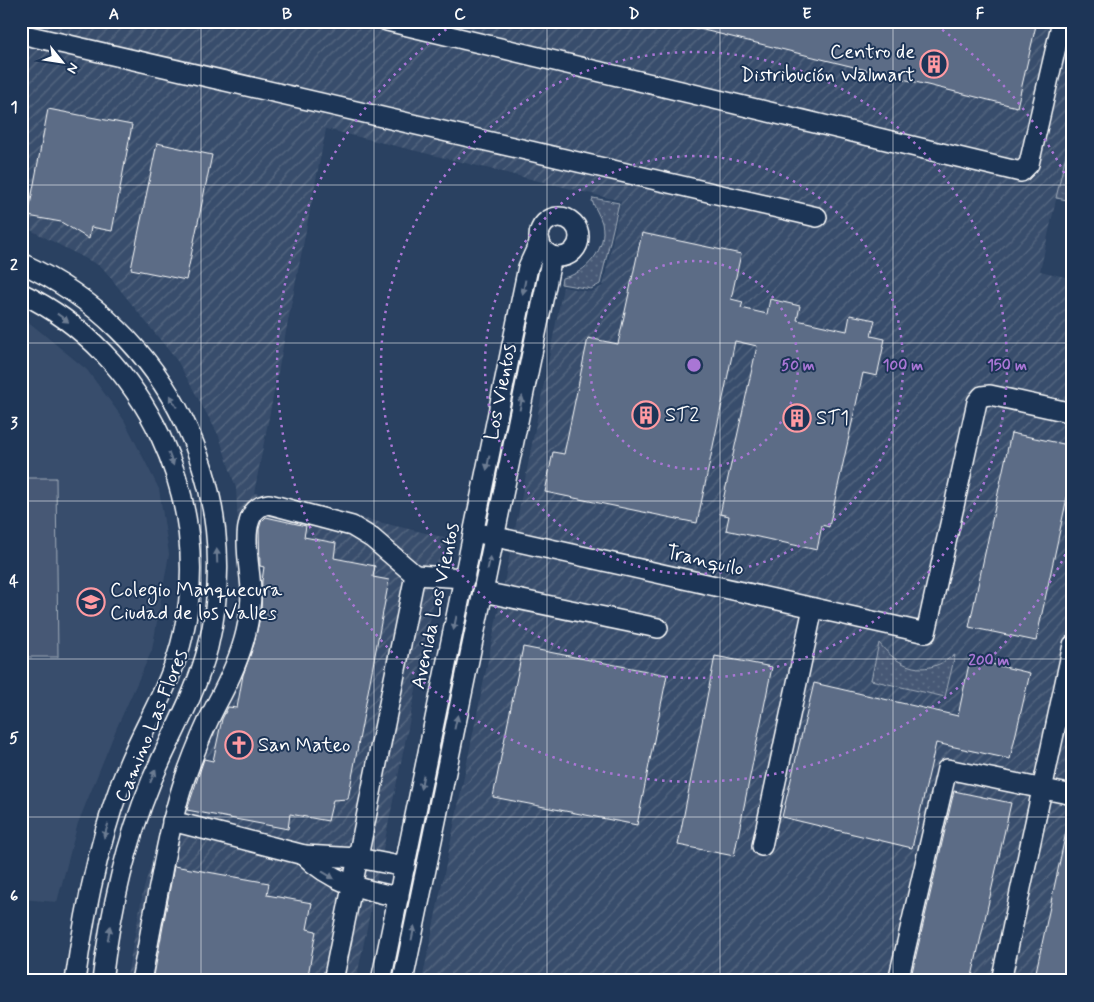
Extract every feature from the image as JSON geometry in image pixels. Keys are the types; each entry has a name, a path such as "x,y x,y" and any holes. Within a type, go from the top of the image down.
{"street":[{"path":"387,21 1021,172 1029,164 1062,21"},
{"path":"21,34 818,217"},
{"name":"Avenida Los Vientos","path":"387,980 405,866 528,267 540,241 540,231 545,223 549,220 564,218 573,222 579,236 575,250 562,257 552,256"},
{"path":"540,241 544,250 552,256"},
{"name":"Los Vientos","path":"494,537 552,256"},
{"name":"Camino Las Flores","path":"21,263 56,281 95,308 113,324 146,360 174,401 195,446 207,484 215,524 218,567 217,588 208,647 194,690 161,759 140,812 120,885 102,981"},
{"name":"Camino Las Flores","path":"21,293 50,309 85,336 117,368 144,404 155,423 174,468 186,514 190,553 189,600 179,651 167,686 129,763 114,804 92,884 75,981"},
{"name":"Tranquilo","path":"474,532 926,633 977,402 982,396 990,395 1073,414"},
{"path":"141,981 172,821 194,755 216,705 230,681 243,645 250,608 251,589 247,554 249,520 254,510 269,504 352,526 372,538 415,575 465,578"},
{"path":"403,981 494,537"},
{"path":"333,981 415,575"},
{"path":"483,592 658,628"},
{"path":"762,846 813,608"},
{"path":"1001,981 1073,644"},
{"path":"898,981 947,769 1073,795"},
{"path":"172,821 304,855 358,858 405,866"},
{"path":"304,855 327,874 352,886 399,897"}],"shaded area":[{"path":"21,21 1073,21 1073,124 1040,271 1073,279 1073,981 422,981 563,287 591,292 603,286 621,201 326,129 254,493 447,538 356,981 126,981 143,892 164,817 216,692 238,625 241,582 236,488 219,436 178,362 102,267 21,225"},
{"path":"1073,124 1073,201 1056,198"},
{"path":"593,198 619,203 600,284 591,289 561,284 562,278 571,276 587,266 602,242 602,223 592,201"},
{"name":"Colegio Manquecura Ciudad de los Valles","path":"21,320 31,324 87,370 124,420 159,489 169,554 152,650 117,727 78,823 57,902 21,899"},
{"path":"21,478 56,478 58,657 21,657"},
{"path":"879,643 896,660 918,668 937,665 955,655 945,697 871,680"}],"building":[{"name":"Centro de Distribución Walmart","path":"684,21 1037,21 1017,107 683,25"},
{"path":"48,109 132,125 112,231 91,227 89,239 61,222 28,216"},
{"path":"157,143 212,155 186,280 131,269"},
{"path":"642,233 741,254 731,299 743,302 741,308 767,314 770,299 800,306 797,320 847,331 850,315 875,320 871,336 885,339 877,376 863,373 829,527 822,525 817,550 726,530 729,516 720,514 757,346 735,341 697,523 545,492 553,452 564,454 588,338 618,344"},
{"path":"1011,433 1073,446 1073,470 1036,641 969,627"},
{"path":"266,517 306,526 304,537 336,543 334,558 375,566 373,577 389,580 348,799 333,800 328,821 290,814 288,829 187,810 204,759 213,761 222,719 228,707 237,708 243,675 254,644 261,613 264,567 260,566 259,529 261,522"},
{"path":"523,647 667,675 637,825 493,797"},
{"path":"715,656 772,667 734,856 678,845"},
{"path":"970,659 1030,673 1010,759 936,743 912,848 782,817 814,683 958,716"},
{"path":"954,791 1011,803 971,981 910,981"},
{"path":"1068,823 1073,824 1073,981 1034,981"},
{"path":"174,866 269,883 267,895 312,903 307,929 316,931 307,981 153,981"}],"place":[{"name":"Centro de Distribución Walmart","path":"934,64"},
{"name":"ST2","path":"646,415"},
{"name":"ST1","path":"797,418"},
{"name":"Colegio Manquecura Ciudad de los Valles","path":"91,602"},
{"name":"San Mateo","path":"239,745"}]}
